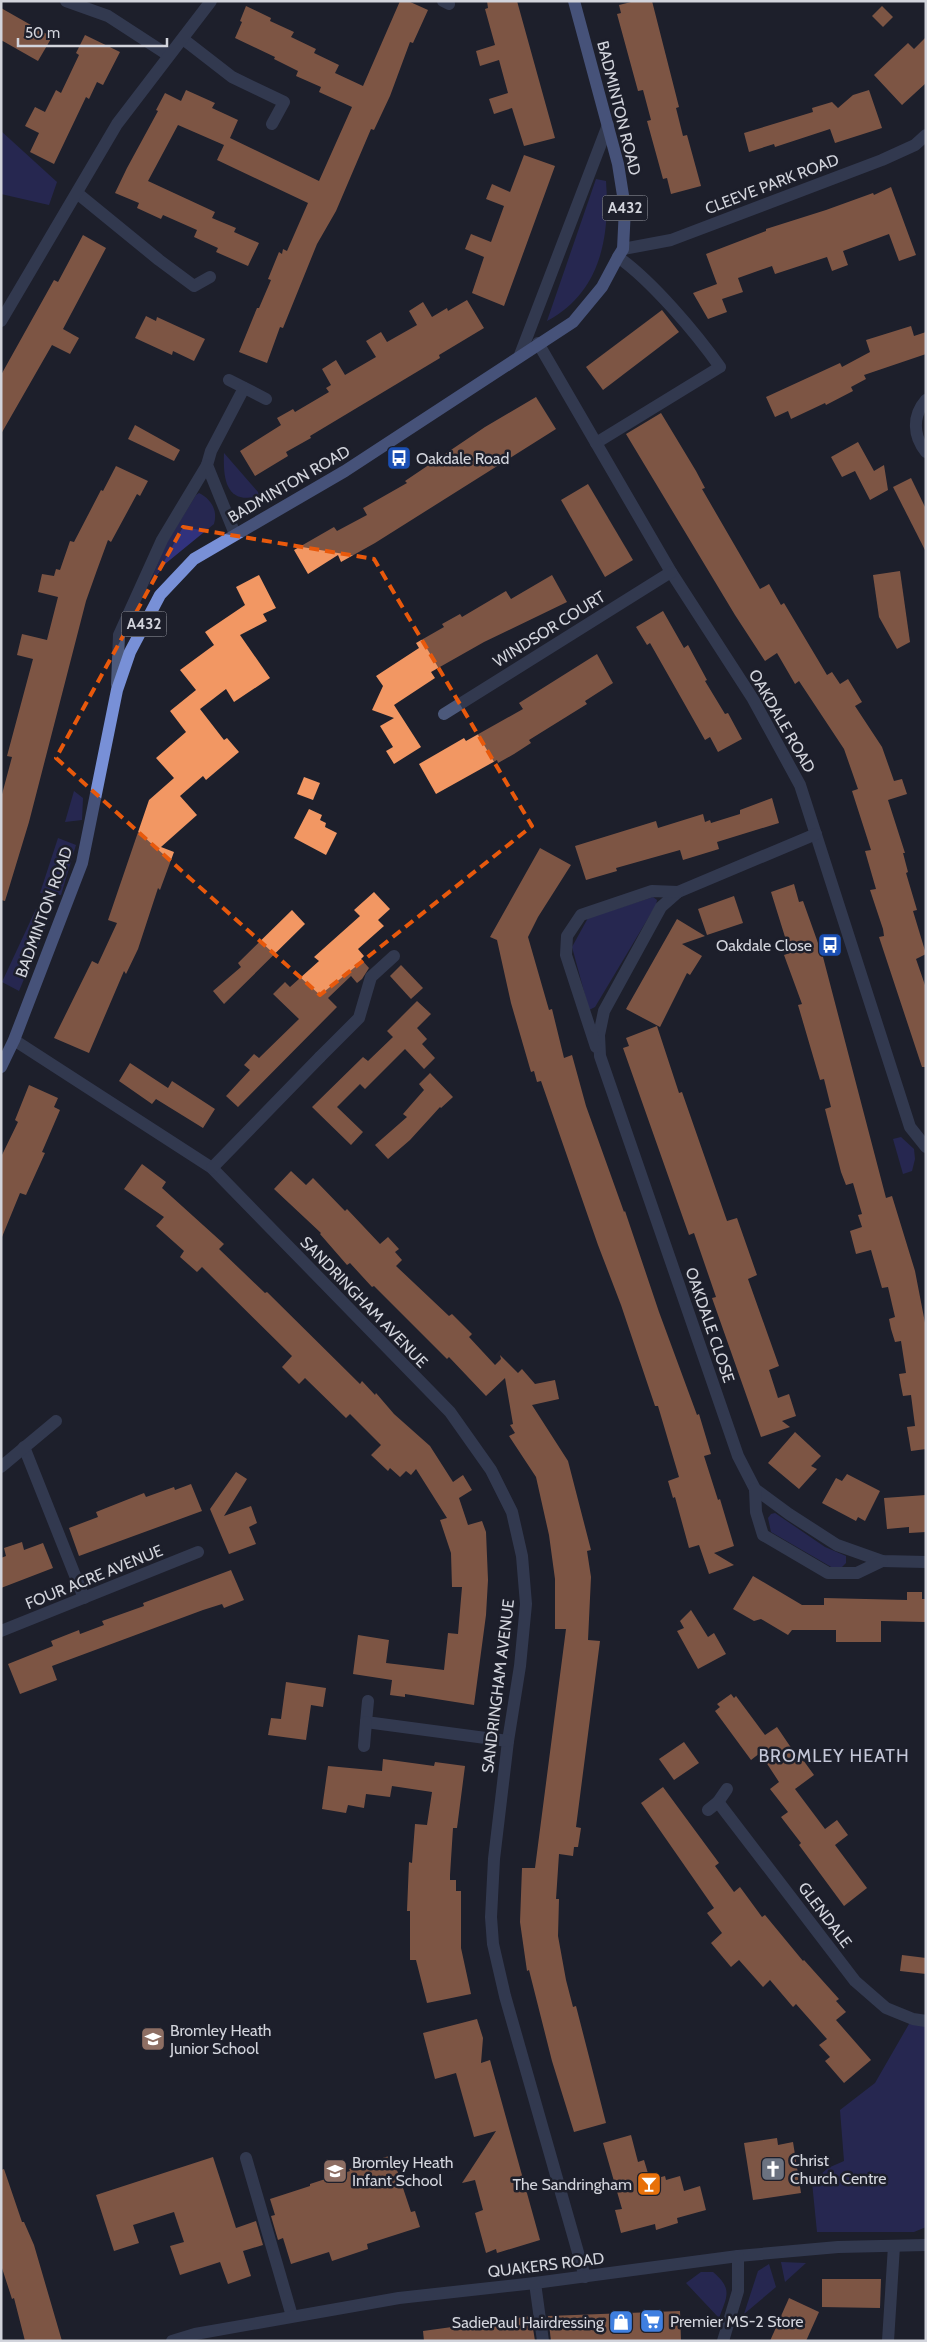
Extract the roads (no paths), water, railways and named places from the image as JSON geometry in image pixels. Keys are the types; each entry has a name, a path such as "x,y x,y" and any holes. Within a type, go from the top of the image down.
{"main road":[{"name":"BADMINTON ROAD","path":"1,1067 14,1040 82,863 117,690 130,652 160,595 194,559 345,471 573,322 602,287 620,253 625,208 618,164 574,1"}],"street":[{"path":"66,1 108,16 168,55"},
{"path":"1,322 117,124 211,1"},
{"path":"183,39 232,77 284,102 272,124"},
{"path":"520,355 608,125"},
{"name":"CLEEVE PARK ROAD","path":"620,253 680,236 882,160 915,145 926,135"},
{"path":"77,193 194,286 210,277"},
{"path":"596,443 720,367 708,350 620,253"},
{"name":"OAKDALE ROAD","path":"538,344 671,572 753,699 800,785 910,1127 926,1147"},
{"path":"229,380 266,398"},
{"path":"117,690 119,635 162,540 207,465 211,452 244,388"},
{"path":"926,400 920,407 915,424 917,442 926,452"},
{"path":"207,465 235,534"},
{"name":"WINDSOR COURT","path":"444,714 671,572"},
{"name":"OAKDALE CLOSE","path":"600,1056 599,1034 604,1012 661,907 678,892 816,834"},
{"name":"OAKDALE CLOSE","path":"678,892 652,891 581,915 567,936 566,955 738,1456 756,1488 789,1514 837,1544 882,1562 926,1562"},
{"path":"212,1168 359,1018 371,977 394,956"},
{"name":"SANDRINGHAM AVENUE","path":"14,1040 212,1168 450,1412 492,1470 512,1512 522,1556 526,1604 520,1666 508,1741 492,1889 493,1944 505,1996 586,2277"},
{"path":"1,1467 56,1421"},
{"path":"24,1447 84,1598"},
{"name":"OAKDALE CLOSE","path":"756,1488 756,1512 763,1535 828,1573 857,1573 882,1562"},
{"name":"FOUR ACRE AVENUE","path":"1,1631 198,1552"},
{"path":"364,1746 368,1701"},
{"path":"366,1722 508,1741"},
{"path":"708,1810 718,1802 727,1789"},
{"name":"GLENDALE","path":"718,1802 855,1981 886,2008 913,2019 926,2021"},
{"path":"246,2158 292,2316"},
{"name":"QUAKERS ROAD","path":"172,2341 195,2334 399,2298 536,2284 738,2256 838,2247 926,2245"},
{"path":"888,2341 894,2246"},
{"path":"724,2341 738,2291 738,2256"},
{"path":"536,2284 543,2341"}],"place":[{"name":"Oakdale Road","path":"399,458"},
{"name":"Oakdale Close","path":"830,945"},
{"name":"Bromley Heath Junior School","path":"153,2039"},
{"name":"Christ Church Centre","path":"773,2169"},
{"name":"Bromley Heath Infant School","path":"335,2171"},
{"name":"The Sandringham","path":"649,2184"},
{"name":"Premier MS-2 Store","path":"652,2321"},
{"name":"SadiePaul Hairdressing","path":"621,2322"}],"district":[{"name":"BROMLEY HEATH","path":"834,1756"}]}
